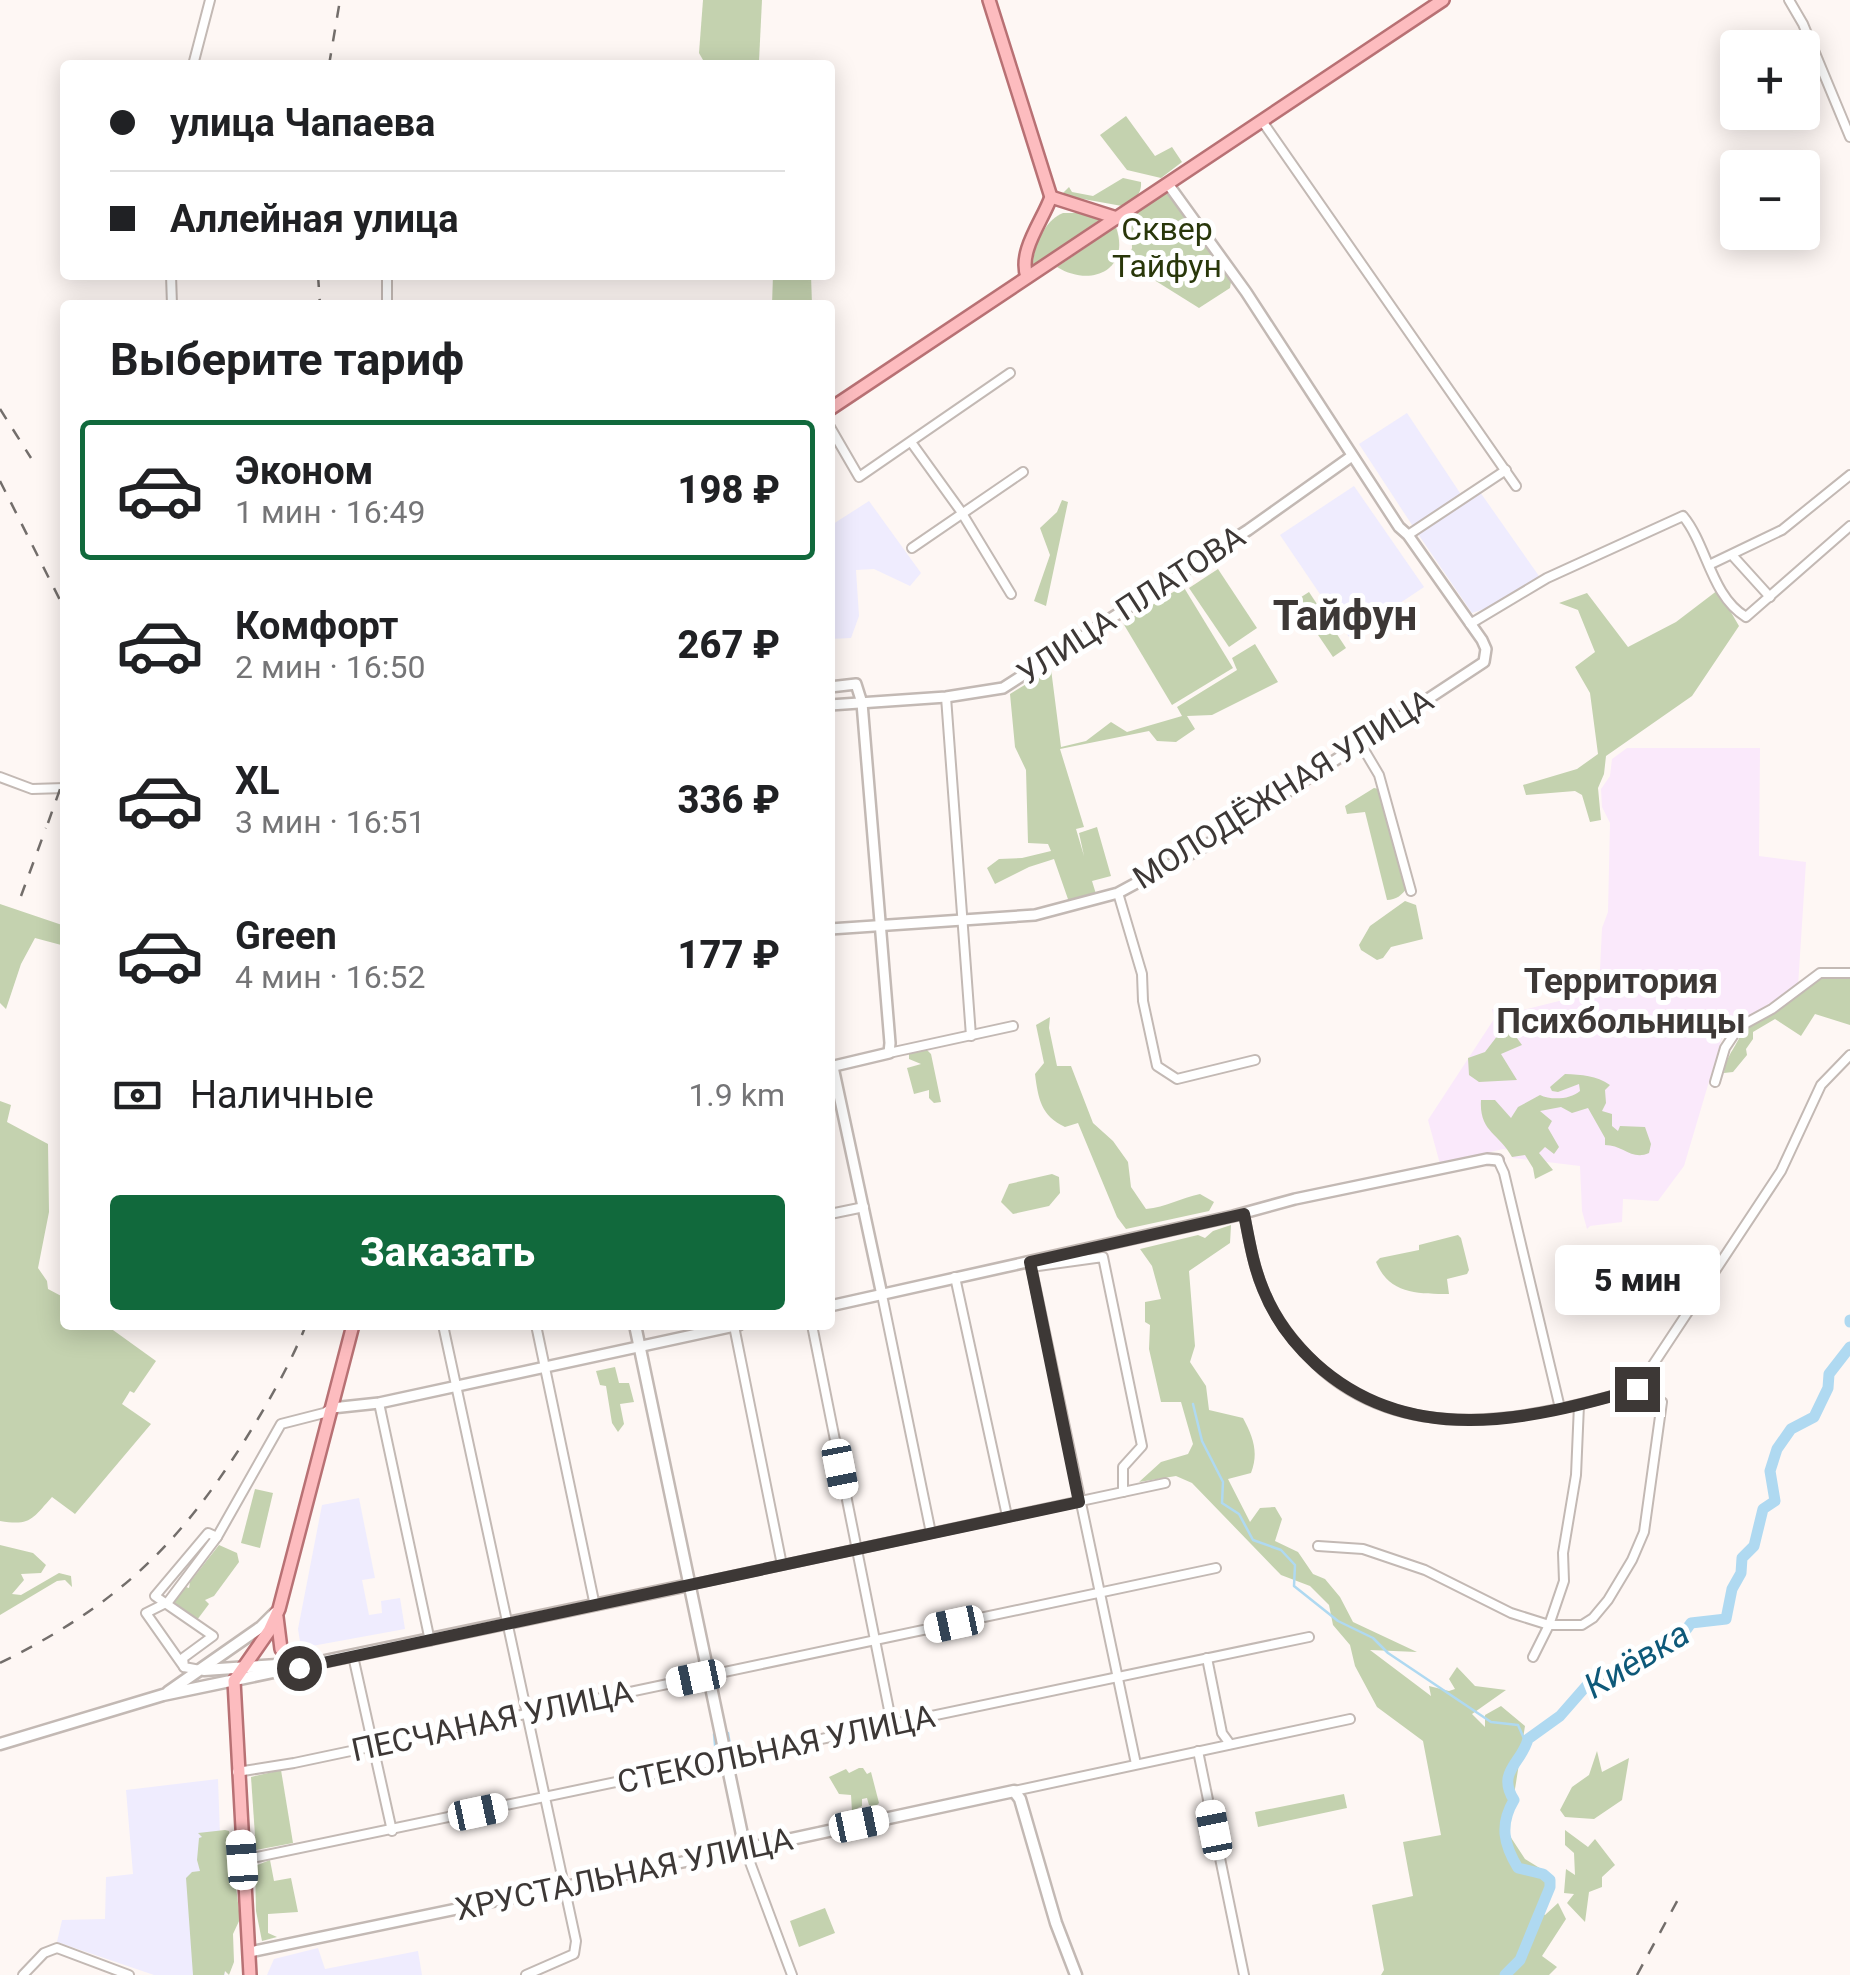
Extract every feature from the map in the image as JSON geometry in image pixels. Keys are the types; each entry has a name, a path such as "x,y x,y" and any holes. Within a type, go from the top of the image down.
{"main road":[{"path":"989,0 1051,197 1026,254 1027,278"},
{"path":"835,406 1442,0"},
{"path":"1051,197 1117,218"},
{"path":"1043,218 1058,206 1082,207"},
{"path":"250,1975 234,1681 278,1612 352,1330"},
{"path":"637,1330 745,1849"},
{"path":"0,1744 163,1695 689,1586"},
{"path":"278,1612 281,1650 298,1664"},
{"path":"163,1695 278,1612"},
{"path":"200,1670 328,1661"},
{"path":"1014,1791 1020,1799 1056,1923 1076,1975"},
{"name":"ХРУСТАЛЬНАЯ УЛИЦА","path":"745,1849 1014,1791"}],"street":[{"path":"194,60 210,0"},
{"path":"1789,0 1803,24 1850,137"},
{"path":"1262,121 1516,486"},
{"path":"1168,184 1246,292 1399,527 1470,624 1544,580 1677,517 1686,518 1709,566 1736,610 1746,616 1850,526"},
{"path":"835,435 860,477 1010,373"},
{"path":"911,442 960,510 1011,594"},
{"name":"УЛИЦА ПЛАТОВА","path":"835,705 946,697 998,690 1013,683 1248,530 1352,456"},
{"path":"1408,535 1506,470"},
{"path":"912,548 1023,472"},
{"path":"1709,566 1782,530 1850,476"},
{"path":"1732,556 1770,597"},
{"name":"МОЛОДЁЖНАЯ УЛИЦА","path":"835,929 1035,915 1118,893 1205,846 1484,662 1482,640 1470,624"},
{"path":"835,686 856,684 862,702 889,1053"},
{"path":"946,697 971,1036"},
{"path":"1360,743 1379,775 1411,892"},
{"path":"0,777 32,789 60,788"},
{"path":"1118,893 1144,980 1143,1001 1157,1066 1176,1079 1255,1060"},
{"path":"1716,1082 1725,1048 1739,1027 1772,1009 1820,974 1850,973"},
{"path":"835,1066 1013,1026"},
{"path":"1239,1215 1261,1284 1276,1316 1304,1353 1340,1385 1401,1414 1421,1416 1492,1420 1579,1405 1637,1389 1781,1171 1821,1085 1850,1055"},
{"path":"835,1080 931,1533"},
{"path":"1030,1264 1346,1188 1498,1160 1560,1408"},
{"path":"835,1213 864,1206"},
{"path":"835,1305 955,1277 1103,1256 1142,1446 1123,1468 1123,1492"},
{"path":"1030,1264 1136,1764"},
{"path":"955,1277 1007,1516"},
{"path":"444,1330 576,1941 574,1954 526,1975"},
{"path":"537,1330 594,1606"},
{"path":"200,1670 184,1667 146,1613 168,1602 217,1537 281,1424 332,1408 380,1403 718,1330"},
{"path":"738,1330 782,1566"},
{"path":"813,1330 892,1724"},
{"path":"1318,1546 1363,1549 1424,1570 1512,1613 1549,1625 1582,1624 1593,1618 1632,1560 1644,1532 1662,1402 1637,1389"},
{"path":"380,1403 430,1641"},
{"path":"1533,1658 1564,1581 1563,1554 1576,1475 1579,1405"},
{"path":"689,1586 1165,1483"},
{"name":"ПЕСЧАНАЯ УЛИЦА","path":"237,1772 1216,1568"},
{"path":"168,1602 212,1636 183,1658 184,1667"},
{"name":"СТЕКОЛЬНАЯ УЛИЦА","path":"242,1860 1310,1636"},
{"path":"353,1656 392,1831"},
{"path":"1207,1658 1222,1733 1230,1744"},
{"name":"ХРУСТАЛЬНАЯ УЛИЦА","path":"1014,1791 1350,1719"},
{"path":"1198,1751 1244,1975"},
{"path":"745,1849 792,1975"},
{"name":"ХРУСТАЛЬНАЯ УЛИЦА","path":"250,1952 745,1849"},
{"path":"23,1975 44,1953 57,1948 129,1975"}],"shaded area":[{"path":"1407,413 1462,496 1414,528 1359,444"},
{"path":"1354,486 1424,587 1349,637 1280,535"},
{"path":"1480,492 1539,576 1490,607 1472,613 1418,534"},
{"path":"869,501 921,573 910,586 874,569 856,570 859,616 851,638 835,639 835,523"},
{"path":"1627,748 1760,748 1759,856 1806,862 1798,986 1724,1031 1684,1166 1658,1201 1623,1199 1622,1222 1587,1229 1580,1166 1513,1158 1509,1150 1503,1149 1440,1164 1428,1120 1494,1019 1492,1009 1500,1008 1503,1015 1599,991 1602,928 1608,912 1610,823 1602,807 1601,789 1610,776 1612,759"},
{"path":"359,1498 375,1578 362,1580 369,1615 382,1613 381,1601 400,1598 405,1629 301,1648 298,1629 322,1505"},
{"path":"218,1779 225,1975 154,1975 57,1942 62,1920 105,1919 106,1877 133,1874 126,1790"},
{"path":"318,1948 325,1969 418,1951 422,1975 267,1975 274,1959"}],"green space":[{"path":"703,0 762,0 759,60 703,60 699,53"},
{"path":"1126,116 1155,156 1172,147 1182,162 1161,178 1127,170 1100,135"},
{"path":"1123,178 1141,182 1141,187 1136,197 1122,206 1061,195 1069,187 1072,192 1093,196"},
{"name":"Сквер Тайфун","path":"1165,192 1174,196 1231,282 1230,288 1199,308 1127,263 1132,248 1131,215"},
{"path":"1063,213 1084,213 1099,220 1037,265 1033,264 1042,234"},
{"path":"1116,227 1118,254 1105,271 1083,276 1057,267"},
{"path":"773,280 811,280 812,300 772,300"},
{"path":"1062,500 1068,502 1046,606 1034,601 1050,555 1040,528 1057,512"},
{"path":"1218,569 1257,628 1229,647 1189,588"},
{"path":"1183,586 1233,668 1172,705 1123,623"},
{"path":"1718,590 1739,626 1692,696 1606,756 1598,788 1601,820 1590,822 1582,795 1575,791 1526,795 1523,785 1577,769 1598,754 1590,693 1575,667 1595,652 1578,610 1559,603 1587,593 1628,647 1676,622"},
{"path":"1309,592 1346,648 1333,657 1295,601"},
{"path":"1255,644 1278,682 1212,715 1187,716 1195,729 1176,742 1157,741 1149,731 1060,749 1084,827 1076,829 1084,856 1079,833 1097,827 1111,876 1092,881 1096,894 1069,902 1054,859 995,884 987,868 999,859 1051,851 1048,844 1028,843 1026,770 1015,747 1010,694 1051,669 1061,747 1086,741 1111,722 1127,732 1182,716 1177,707 1237,670 1232,658"},
{"path":"1374,788 1379,789 1407,888 1390,900 1365,812 1347,814 1345,806"},
{"path":"1405,901 1416,905 1423,939 1391,947 1377,960 1361,950 1359,945 1370,926"},
{"path":"0,904 60,924 60,945 35,938 21,964 6,1009 0,1003"},
{"path":"1850,978 1850,1025 1815,1014 1801,1036 1775,1019 1753,1032 1747,1055 1733,1072 1724,1073 1743,1028 1810,984 1821,979"},
{"path":"1050,1017 1057,1066 1071,1066 1093,1123 1128,1162 1131,1187 1146,1209 1200,1194 1214,1202 1209,1211 1126,1229 1117,1217 1078,1123 1065,1127 1057,1123 1039,1098 1035,1074 1044,1063 1036,1025"},
{"path":"1506,1023 1522,1045 1501,1054 1517,1080 1479,1082 1469,1075 1468,1058 1485,1052 1498,1035 1494,1025"},
{"path":"926,1049 931,1054 941,1102 934,1103 929,1098 929,1090 914,1094 907,1068 921,1064 909,1059 909,1054"},
{"path":"1565,1074 1594,1077 1610,1085 1605,1090 1602,1111 1612,1114 1612,1126 1618,1131 1620,1126 1645,1127 1651,1144 1649,1153 1637,1155 1605,1145 1588,1108 1572,1113 1561,1107 1540,1111 1552,1121 1548,1128 1559,1147 1554,1154 1545,1147 1539,1153 1553,1170 1535,1179 1525,1155 1512,1157 1487,1126 1481,1100 1495,1100 1511,1118 1518,1107 1540,1095 1560,1098 1580,1091 1579,1084 1552,1091 1550,1087"},
{"path":"0,1101 11,1105 7,1122 48,1144 49,1212 38,1268 48,1289 60,1295 60,1330 113,1330 156,1361 122,1404 151,1424 75,1514 52,1497 25,1521 0,1521"},
{"path":"1052,1174 1059,1177 1060,1193 1049,1206 1013,1214 1001,1202 1009,1184"},
{"path":"1231,1225 1230,1243 1189,1271 1195,1346 1190,1362 1206,1386 1209,1410 1243,1418 1254,1445 1251,1473 1228,1479 1250,1522 1260,1508 1275,1507 1282,1519 1275,1541 1298,1552 1313,1574 1325,1579 1353,1622 1417,1652 1370,1650 1431,1696 1429,1686 1455,1689 1449,1679 1457,1667 1475,1686 1506,1690 1472,1714 1485,1727 1485,1715 1501,1706 1525,1726 1508,1833 1525,1859 1551,1875 1540,1912 1545,1915 1558,1903 1566,1919 1542,1956 1557,1967 1549,1975 1381,1975 1384,1970 1372,1905 1413,1896 1403,1842 1441,1835 1423,1741 1377,1707 1355,1666 1350,1645 1333,1625 1329,1605 1310,1586 1281,1575 1192,1483 1176,1476 1139,1482 1161,1462 1188,1454 1193,1444 1181,1402 1161,1402 1149,1349 1150,1325 1145,1322 1145,1302 1161,1299 1152,1266 1140,1249 1198,1235 1205,1238"},
{"path":"1458,1235 1469,1270 1447,1279 1449,1294 1406,1290 1389,1280 1376,1262 1419,1250 1419,1245"},
{"path":"615,1367 619,1383 629,1383 634,1402 620,1404 624,1424 618,1432 612,1423 606,1386 600,1385 596,1371"},
{"path":"255,1489 273,1493 260,1548 241,1543"},
{"path":"0,1545 33,1553 46,1565 41,1573 21,1574 24,1580 12,1594 21,1595 59,1573 71,1576 72,1587 65,1580 57,1581 0,1615"},
{"path":"219,1545 237,1553 239,1562 214,1596 205,1600 209,1604 197,1620 173,1603 189,1588"},
{"path":"1597,1751 1602,1772 1629,1758 1622,1800 1594,1819 1565,1817 1560,1810 1572,1787 1589,1775"},
{"path":"859,1768 867,1774 871,1772 879,1803 875,1807 869,1805 867,1798 862,1799 862,1806 852,1811 851,1795 839,1794 829,1777"},
{"path":"281,1770 293,1843 256,1850 251,1777"},
{"path":"1344,1794 1347,1808 1258,1827 1255,1812"},
{"path":"1565,1830 1588,1847 1595,1839 1615,1865 1602,1877 1602,1887 1589,1892 1585,1922 1567,1903 1574,1894 1564,1893 1566,1869 1575,1875 1574,1853 1565,1845"},
{"path":"229,1831 240,1919 233,1934 234,1962 229,1975 225,1971 224,1975 193,1975 186,1878 200,1871 197,1860 202,1837 198,1833"},
{"path":"270,1860 274,1881 291,1878 298,1912 268,1914 268,1933 277,1937 262,1941 256,1911 255,1866"},
{"path":"825,1908 835,1933 799,1947 790,1921"}],"waterway":[{"name":"Киёвка","path":"1505,1975 1520,1960 1550,1887 1550,1880 1543,1874 1518,1868 1509,1851 1505,1826 1514,1800 1508,1782 1512,1768 1528,1739 1560,1716 1588,1684 1686,1630 1691,1623 1726,1619 1742,1558 1754,1546 1763,1509 1775,1501 1770,1471 1777,1449 1791,1429 1814,1417 1828,1388 1829,1374 1850,1347"},
{"path":"1193,1404 1202,1441 1223,1482 1222,1503 1239,1514 1253,1540 1281,1550 1295,1565 1294,1586 1338,1621 1373,1638 1388,1653 1491,1722 1518,1725 1526,1743"},
{"path":"728,1733 731,1751"},
{"path":"714,1734 716,1756"},
{"path":"698,1760 713,1757"}],"railway":[{"path":"330,60 340,0"},
{"path":"318,280 320,300"},
{"path":"0,409 31,458"},
{"path":"0,481 60,600"},
{"path":"48,823 60,789"},
{"path":"21,896 46,828"},
{"path":"0,1663 110,1596 168,1543 245,1440 304,1330"},
{"path":"1637,1975 1681,1894"}],"district":[{"name":"Тайфун","path":"1345,615"},
{"name":"Территория Психбольницы","path":"1621,1001"}],"route":[{"path":"299,1668 1079,1502 1030,1262 1244,1214 1261,1284 1276,1316 1304,1353 1340,1385 1369,1400 1401,1414 1492,1420 1579,1405 1637,1389"}]}
